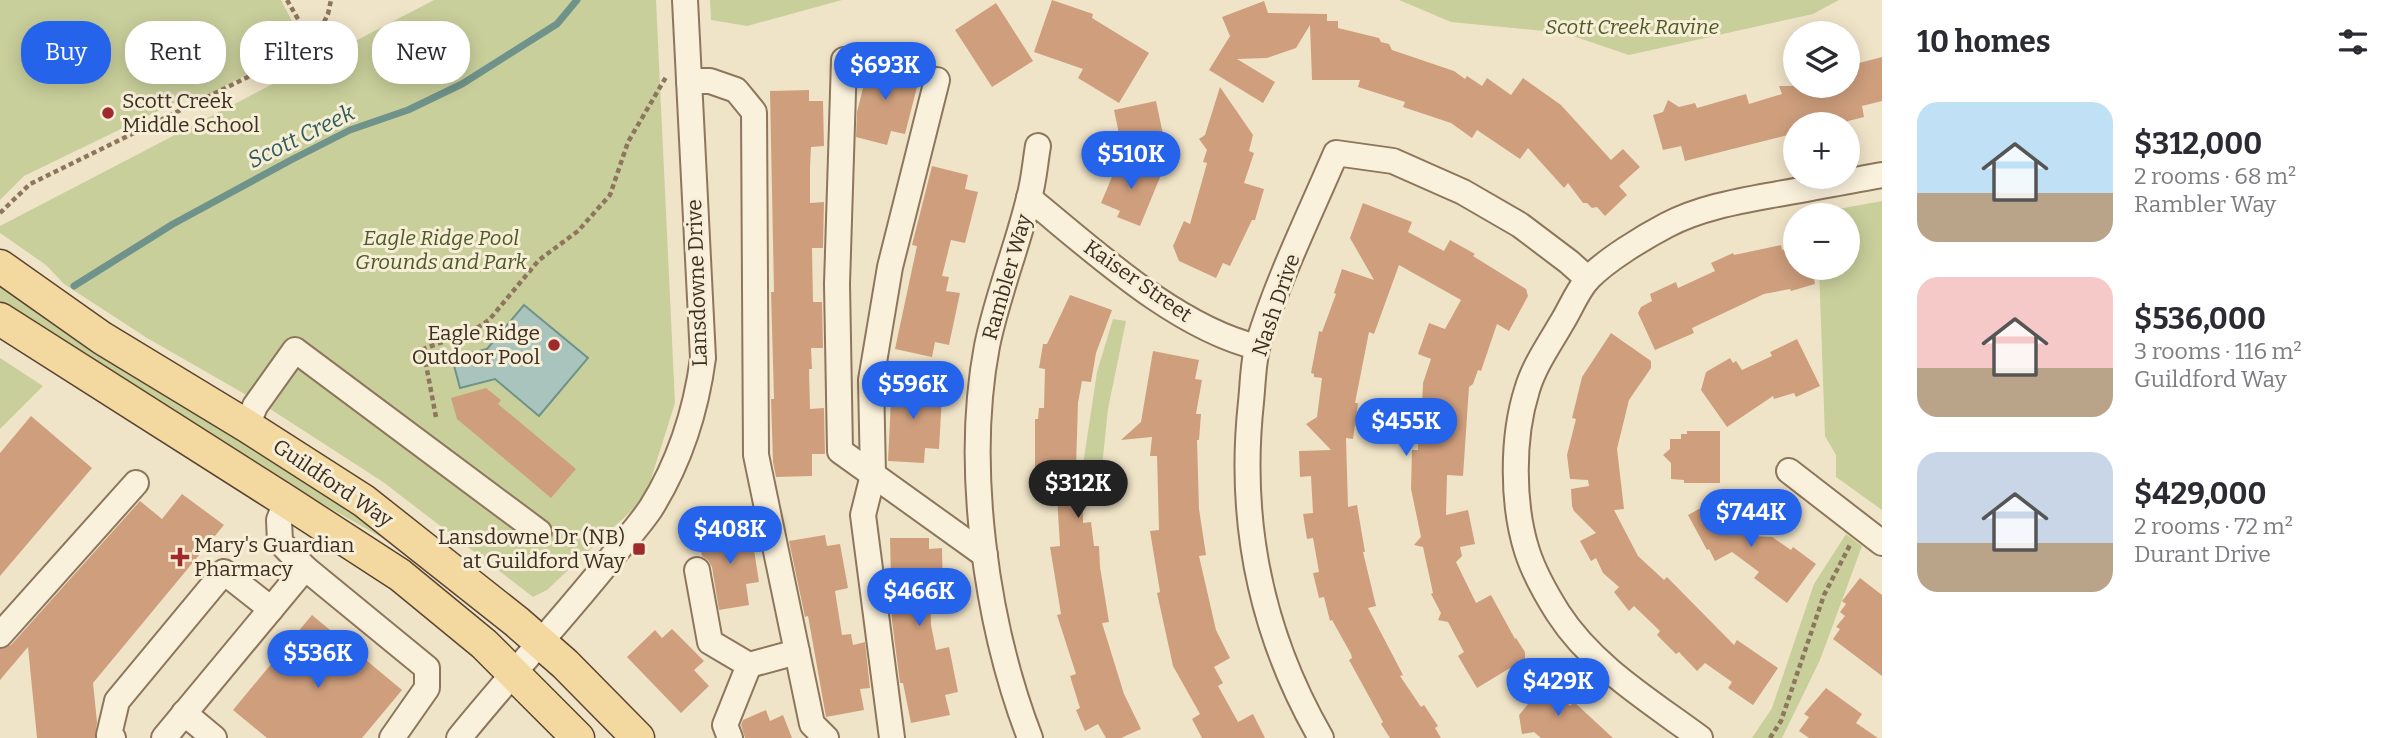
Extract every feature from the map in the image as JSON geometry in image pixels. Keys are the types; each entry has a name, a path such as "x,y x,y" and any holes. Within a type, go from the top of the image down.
{"main road":[{"name":"Guildford Way","path":"0,266 102,338 365,501 541,643 573,671 638,738"},
{"name":"Guildford Way","path":"0,319 286,500 400,576 484,644 578,738"}],"street":[{"name":"Lansdowne Drive","path":"459,738 650,510 687,431 703,358 679,77 685,0"},
{"path":"844,60 837,284 840,451 985,555"},
{"path":"679,77 710,81 736,90 754,112 756,455 813,724 826,738"},
{"path":"886,738 891,738 863,515 873,475 871,380 890,267 937,80"},
{"name":"Rambler Way","path":"1030,738 1007,671 994,617 985,555 979,480 979,400 998,297 1030,198 1038,146"},
{"name":"Nash Drive","path":"1321,738 1279,654 1261,597 1247,506 1246,459 1257,347 1336,153 1393,161 1463,192 1520,225 1588,279"},
{"path":"1700,738 1620,679 1587,648 1560,615 1541,583 1527,550 1518,493 1516,461 1519,421 1527,387 1588,279 1626,249 1690,214 1722,204 1882,175"},
{"name":"Kaiser Street","path":"1030,198 1120,273 1161,300 1195,322 1238,343 1257,347"},
{"path":"247,426 256,406 295,350 539,532"},
{"path":"1789,471 1882,543"},
{"path":"0,635 136,483"},
{"path":"286,500 279,520 280,542 304,568 427,668 427,688 392,738"},
{"path":"164,738 304,568"},
{"path":"698,570 710,642 750,665 797,653"},
{"path":"113,738 109,735 117,701 224,572 271,609"},
{"path":"730,738 725,725 750,665"},
{"path":"184,713 214,738"}],"path":[{"path":"287,0 299,21"},
{"path":"325,21 331,0"},
{"path":"436,417 423,349 471,332 489,320 538,260 578,231 610,195 628,142 679,77"},
{"path":"0,213 30,184 240,81"},
{"path":"1770,738 1780,720 1824,595 1862,528"}],"green space":[{"path":"0,0 281,0 292,21 240,21 240,78 191,104 187,97 24,176 0,200"},
{"name":"Eagle Ridge Pool Grounds and Park","path":"434,0 656,0 675,403 645,498 547,590 533,597 383,482 264,405 147,338 64,284 46,265 0,233 0,226 273,84 358,84 358,40 372,32 372,84 470,84 470,21 394,21"},
{"path":"710,0 842,0 747,26 711,20"},
{"name":"Scott Creek Ravine","path":"1399,0 1839,0 1813,14 1629,55 1564,33 1451,22"},
{"path":"1882,201 1882,510 1836,477 1836,455 1825,436 1819,280 1860,280 1860,205"},
{"path":"0,285 369,518 393,544 233,453 0,304"},
{"path":"1113,319 1126,321 1108,409 1102,467 1083,465 1097,372"},
{"path":"0,358 43,386 0,429"},
{"path":"1846,534 1862,546 1820,660 1782,738 1752,738 1772,708 1814,584"}],"water":[{"path":"524,305 588,358 539,416 495,379 460,388 452,358 487,349"}],"building":[{"path":"1052,0 1093,14 1092,18 1149,53 1119,103 1078,78 1083,69 1034,52"},
{"path":"1264,1 1268,13 1327,14 1327,21 1338,21 1338,28 1379,38 1381,42 1389,44 1392,50 1454,71 1465,79 1467,76 1482,86 1487,78 1511,95 1523,78 1561,105 1611,160 1623,149 1640,167 1619,186 1627,195 1605,216 1597,207 1592,208 1583,203 1568,183 1564,188 1528,148 1520,159 1477,130 1472,138 1451,123 1403,107 1405,102 1358,87 1360,80 1312,80 1310,25 1296,48 1267,58 1237,59 1275,82 1263,103 1209,70 1230,36 1222,17"},
{"path":"996,3 1033,61 992,87 955,30"},
{"path":"871,57 908,66 904,79 918,83 905,134 891,131 887,145 856,137 857,112"},
{"path":"1882,57 1882,101 1862,106 1864,117 1860,118 1860,112 1783,112 1783,136 1685,161 1681,146 1663,150 1653,115 1663,112 1668,100 1679,107 1695,103 1697,108 1746,94 1749,104 1782,94 1779,86 1783,86 1783,98 1860,98 1860,63"},
{"path":"1220,87 1253,135 1249,151 1254,153 1244,183 1264,189 1255,220 1252,220 1230,266 1223,263 1216,278 1179,261 1173,246 1184,221 1190,224 1207,163 1203,162 1207,150 1199,139 1205,135"},
{"path":"809,90 809,101 823,101 824,146 811,147 810,203 824,202 823,248 812,248 813,302 822,302 823,348 811,348 812,369 809,369 810,409 824,408 825,454 812,454 812,476 776,477 771,399 774,399 771,292 774,292 770,91"},
{"path":"1156,101 1165,144 1123,153 1114,110"},
{"path":"1120,158 1161,175 1140,226 1117,217 1120,211 1101,203"},
{"path":"932,166 968,175 965,189 978,192 965,243 951,240 942,276 949,277 946,291 960,293 949,345 935,342 932,357 895,349 917,246 912,245"},
{"path":"1363,203 1412,222 1408,232 1444,251 1450,240 1475,254 1473,256 1526,289 1528,296 1509,331 1497,324 1481,371 1478,370 1473,384 1469,387 1463,476 1447,475 1446,515 1468,510 1475,544 1460,547 1462,556 1456,562 1476,603 1491,595 1525,652 1525,659 1477,688 1458,656 1464,652 1448,622 1438,620 1441,613 1431,594 1433,593 1423,547 1414,545 1421,537 1411,489 1412,450 1418,450 1419,405 1422,406 1423,383 1431,359 1418,354 1429,323 1445,329 1461,300 1399,265 1374,334 1369,332 1355,403 1358,403 1353,439 1346,438 1348,507 1357,505 1363,552 1376,606 1368,608 1403,675 1400,676 1438,726 1435,728 1441,738 1390,738 1381,724 1383,722 1349,660 1352,658 1351,654 1332,620 1330,621 1324,597 1319,598 1313,573 1319,572 1313,538 1307,539 1303,514 1313,513 1311,476 1300,477 1299,451 1331,450 1306,424 1317,417 1322,378 1314,377 1311,373 1319,331 1322,332 1342,269 1374,280 1350,238"},
{"path":"1781,245 1783,280 1814,280 1815,284 1791,291 1764,294 1692,328 1694,333 1655,350 1638,313 1641,307 1652,301 1650,294 1676,282 1678,288 1715,271 1711,263 1733,253 1734,255"},
{"path":"1070,295 1112,310 1096,353 1091,382 1082,381 1078,403 1076,468 1083,468 1083,523 1091,522 1094,546 1099,546 1109,622 1102,623 1124,694 1141,729 1121,738 1106,738 1098,724 1085,731 1076,710 1080,708 1070,676 1076,674 1057,615 1061,614 1050,547 1060,546 1057,496 1050,496 1050,488 1035,488 1035,419 1038,419 1039,408 1044,408 1045,369 1039,368 1043,344 1047,344"},
{"path":"1611,333 1651,361 1651,368 1629,400 1617,449 1624,509 1614,510 1638,556 1664,580 1667,577 1734,645 1737,640 1778,668 1753,705 1728,688 1732,682 1705,663 1697,671 1679,652 1676,654 1657,635 1660,631 1634,606 1629,611 1614,592 1619,587 1603,573 1596,558 1591,561 1580,541 1596,533 1572,506 1571,489 1589,486 1588,480 1570,479 1567,455 1576,419 1572,418 1582,377"},
{"path":"1797,339 1820,386 1796,397 1794,393 1774,399 1773,396 1727,427 1701,390 1706,372 1730,358 1733,363 1736,361 1742,370 1772,356 1770,352"},
{"path":"1153,351 1199,360 1195,379 1202,380 1196,414 1201,414 1197,440 1199,509 1206,555 1199,556 1216,630 1230,658 1214,667 1223,683 1218,686 1238,722 1253,714 1265,738 1202,738 1192,719 1200,714 1173,666 1157,593 1160,592 1150,531 1159,530 1157,456 1150,456 1152,437 1121,440 1141,422"},
{"path":"892,380 929,382 928,395 942,396 939,449 925,448 924,463 888,461"},
{"path":"486,388 501,400 498,404 576,469 551,498 457,419 451,398"},
{"path":"31,416 92,468 0,576 0,453"},
{"path":"1687,431 1720,431 1720,483 1684,483 1684,480 1671,479 1671,463 1663,455 1670,449 1670,439 1681,439 1681,434 1687,434"},
{"path":"182,494 224,525 93,683 97,722 95,738 37,738 28,647 0,680 0,649 11,645 140,501 162,519"},
{"path":"1724,495 1741,526 1746,528 1751,536 1772,537 1791,550 1793,547 1816,564 1787,603 1754,578 1759,572 1732,552 1715,561 1709,549 1707,550 1688,515"},
{"path":"737,528 738,539 752,537 759,582 746,584 749,605 719,610 712,567 702,556 698,535"},
{"path":"825,535 827,546 840,544 848,588 835,591 842,635 851,634 853,645 865,642 870,688 860,689 864,710 826,717 808,616 805,617 789,541"},
{"path":"890,538 929,538 929,549 942,548 943,594 930,594 931,625 936,650 949,647 958,692 945,695 950,715 911,723 903,683 900,683 892,621"},
{"path":"1860,578 1882,595 1882,676 1833,639 1840,629 1836,627 1845,616 1840,612 1846,604 1842,601"},
{"path":"312,615 402,690 362,738 267,738 233,710"},
{"path":"672,629 704,661 694,670 709,686 681,713 627,657 655,630 662,638"},
{"path":"1550,686 1570,706 1574,702 1613,738 1541,738 1534,732 1522,734 1519,715 1542,687"},
{"path":"1826,688 1862,714 1856,723 1878,738 1809,738 1799,731 1809,717 1804,714"},
{"path":"766,710 770,721 783,715 792,738 745,738 741,725 743,720"}],"waterway":[{"name":"Scott Creek","path":"74,286 173,224 291,160 350,130 408,110 462,84 557,24 577,0"}],"place":[{"name":"Scott Creek Middle School","path":"108,113"},
{"name":"Eagle Ridge Outdoor Pool","path":"554,345"},
{"name":"Lansdowne Dr (NB) at Guildford Way","path":"639,549"},
{"name":"Mary's Guardian Pharmacy","path":"180,557"}]}
